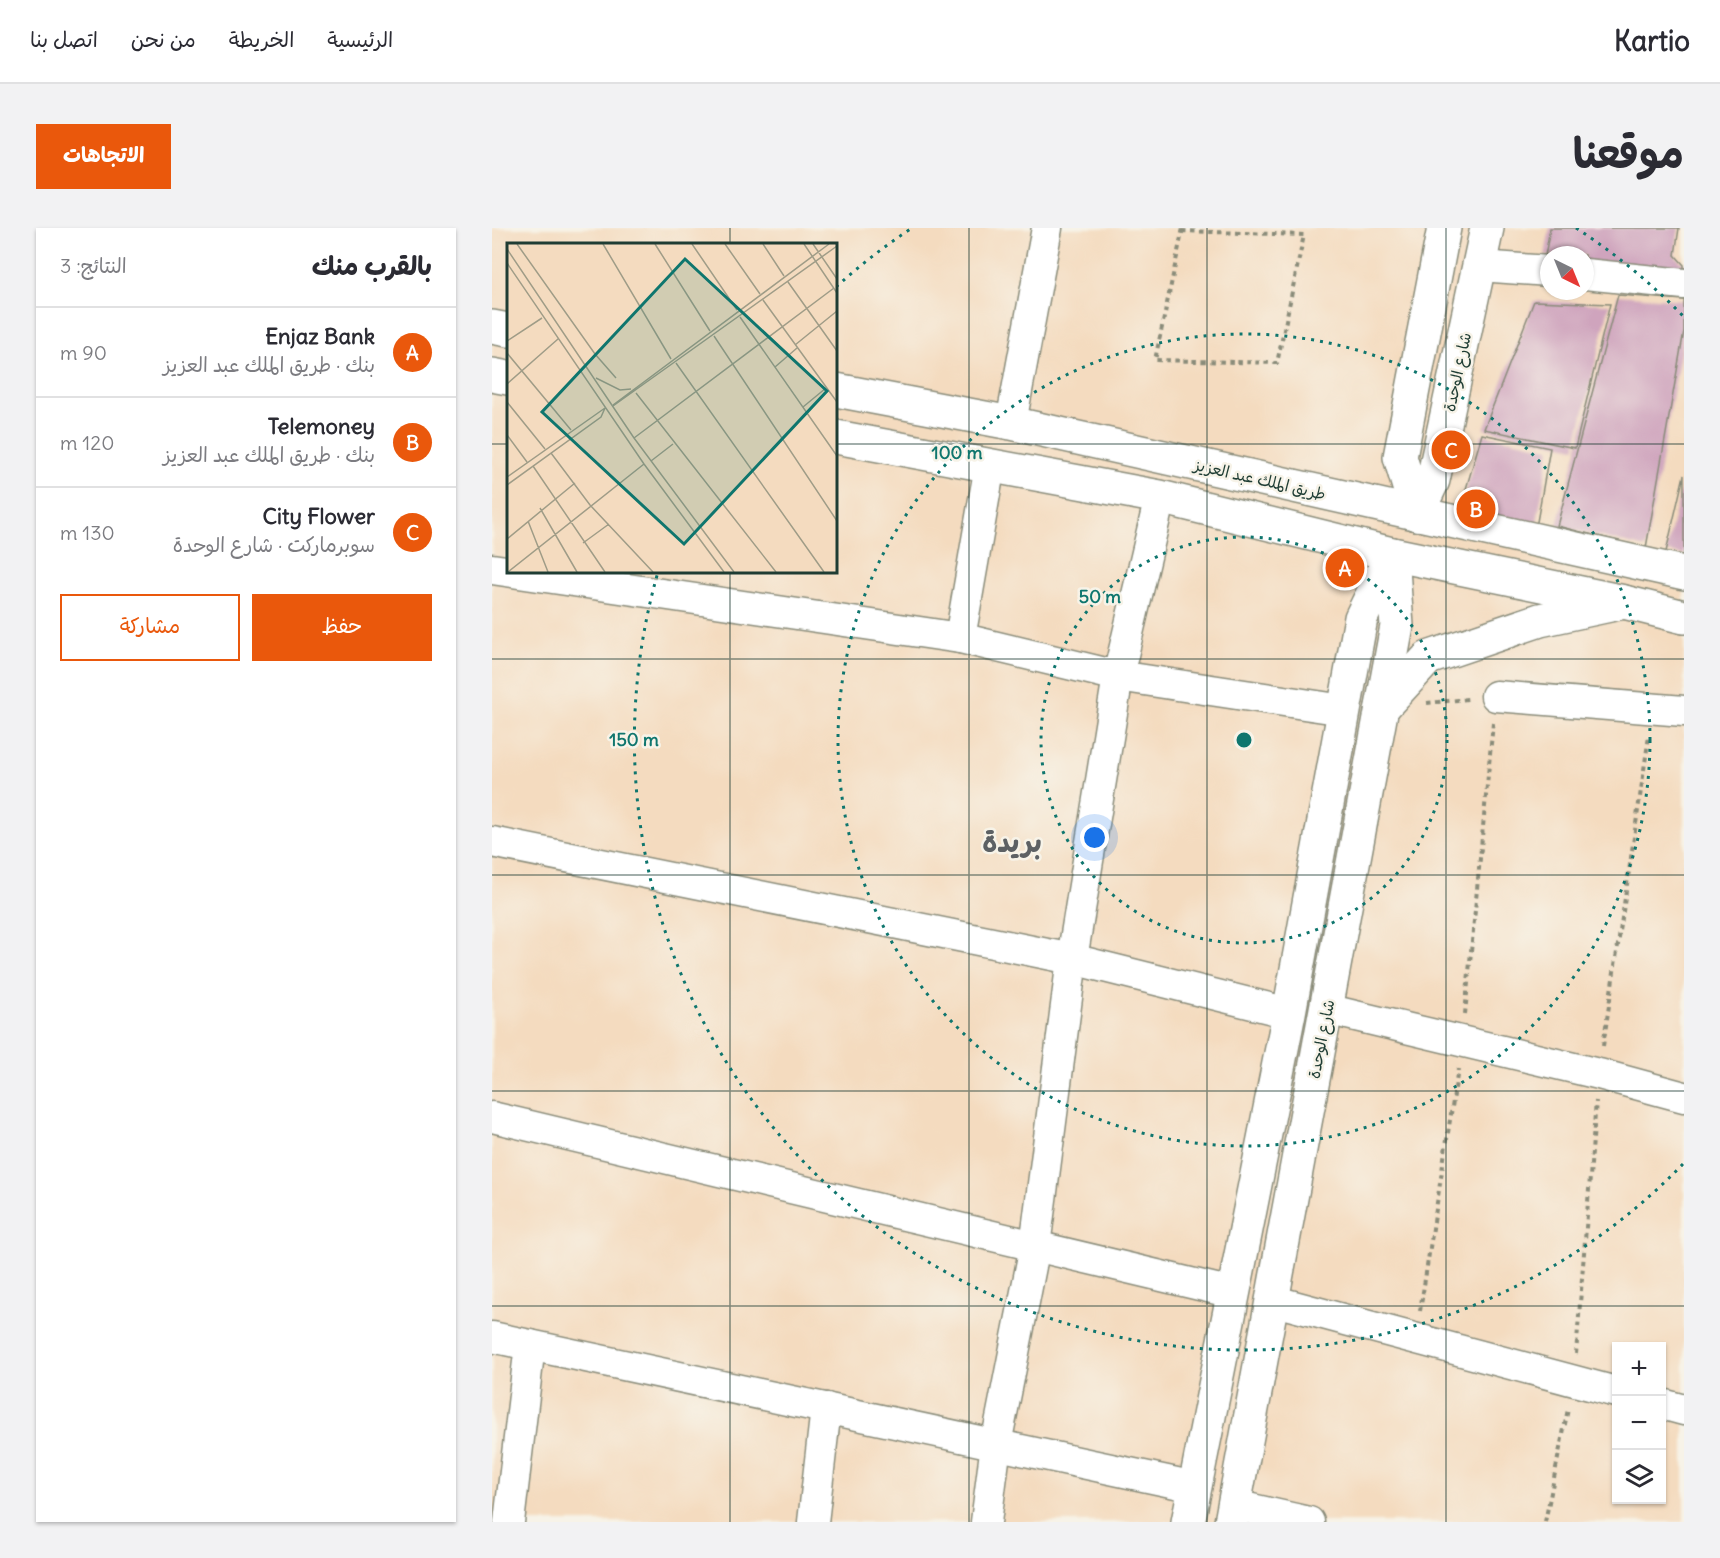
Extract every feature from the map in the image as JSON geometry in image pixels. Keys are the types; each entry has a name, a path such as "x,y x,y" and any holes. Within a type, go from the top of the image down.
{"main road":[{"path":"1417,514 1400,457 1444,228"},
{"name":"شارع الوحدة","path":"1417,514 1433,480 1487,228"},
{"path":"492,327 507,330"},
{"path":"492,375 507,378"},
{"name":"طريق الملك عبد العزيز","path":"837,390 1011,423 1684,573"},
{"path":"837,437 1160,497 1392,555 1624,602 1684,617"},
{"path":"1188,1522 1288,1012 1361,618 1392,555"},
{"name":"شارع الوحدة","path":"1232,1513 1397,626 1392,555"},
{"path":"1382,708 1428,658 1540,620 1624,602"}],"street":[{"path":"1011,423 1047,228"},
{"path":"1480,266 1540,270"},
{"path":"1594,275 1684,284"},
{"path":"960,638 990,465"},
{"path":"986,1522 996,1444 1035,1246 1072,959 1118,676 1160,497"},
{"path":"492,569 507,571"},
{"path":"519,573 960,638 1118,676 1344,710"},
{"path":"1496,696 1684,711"},
{"path":"492,842 1072,959 1288,1012"},
{"path":"1326,1010 1599,1074 1684,1097"},
{"path":"492,1117 1233,1293"},
{"path":"1271,1300 1612,1391"},
{"path":"492,1337 1195,1487"},
{"path":"509,1522 530,1345"},
{"path":"1666,1405 1684,1410"},
{"path":"813,1522 826,1408"},
{"path":"1232,1513 1308,1522"}],"path":[{"path":"1182,230 1304,236 1277,363 1155,360 1182,230"},
{"path":"1382,708 1496,696 1463,1042 1416,1339"},
{"path":"1545,1522 1574,1380 1599,1074 1653,709"}],"building":[{"path":"1550,228 1679,228 1675,255 1684,265 1684,276 1594,263 1594,246 1547,246"},
{"path":"1618,295 1684,300 1684,331 1646,548 1557,526"},
{"path":"1534,301 1610,304 1575,448 1484,429"},
{"path":"1482,434 1550,448 1534,539 1459,513"},
{"path":"1684,475 1684,555 1666,552"}],"place":[{"name":"City Flower","path":"1451,450"},
{"name":"Telemoney","path":"1476,509"},
{"name":"Enjaz Bank","path":"1345,568"}],"district":[{"name":"بريدة","path":"1012,842"}]}
